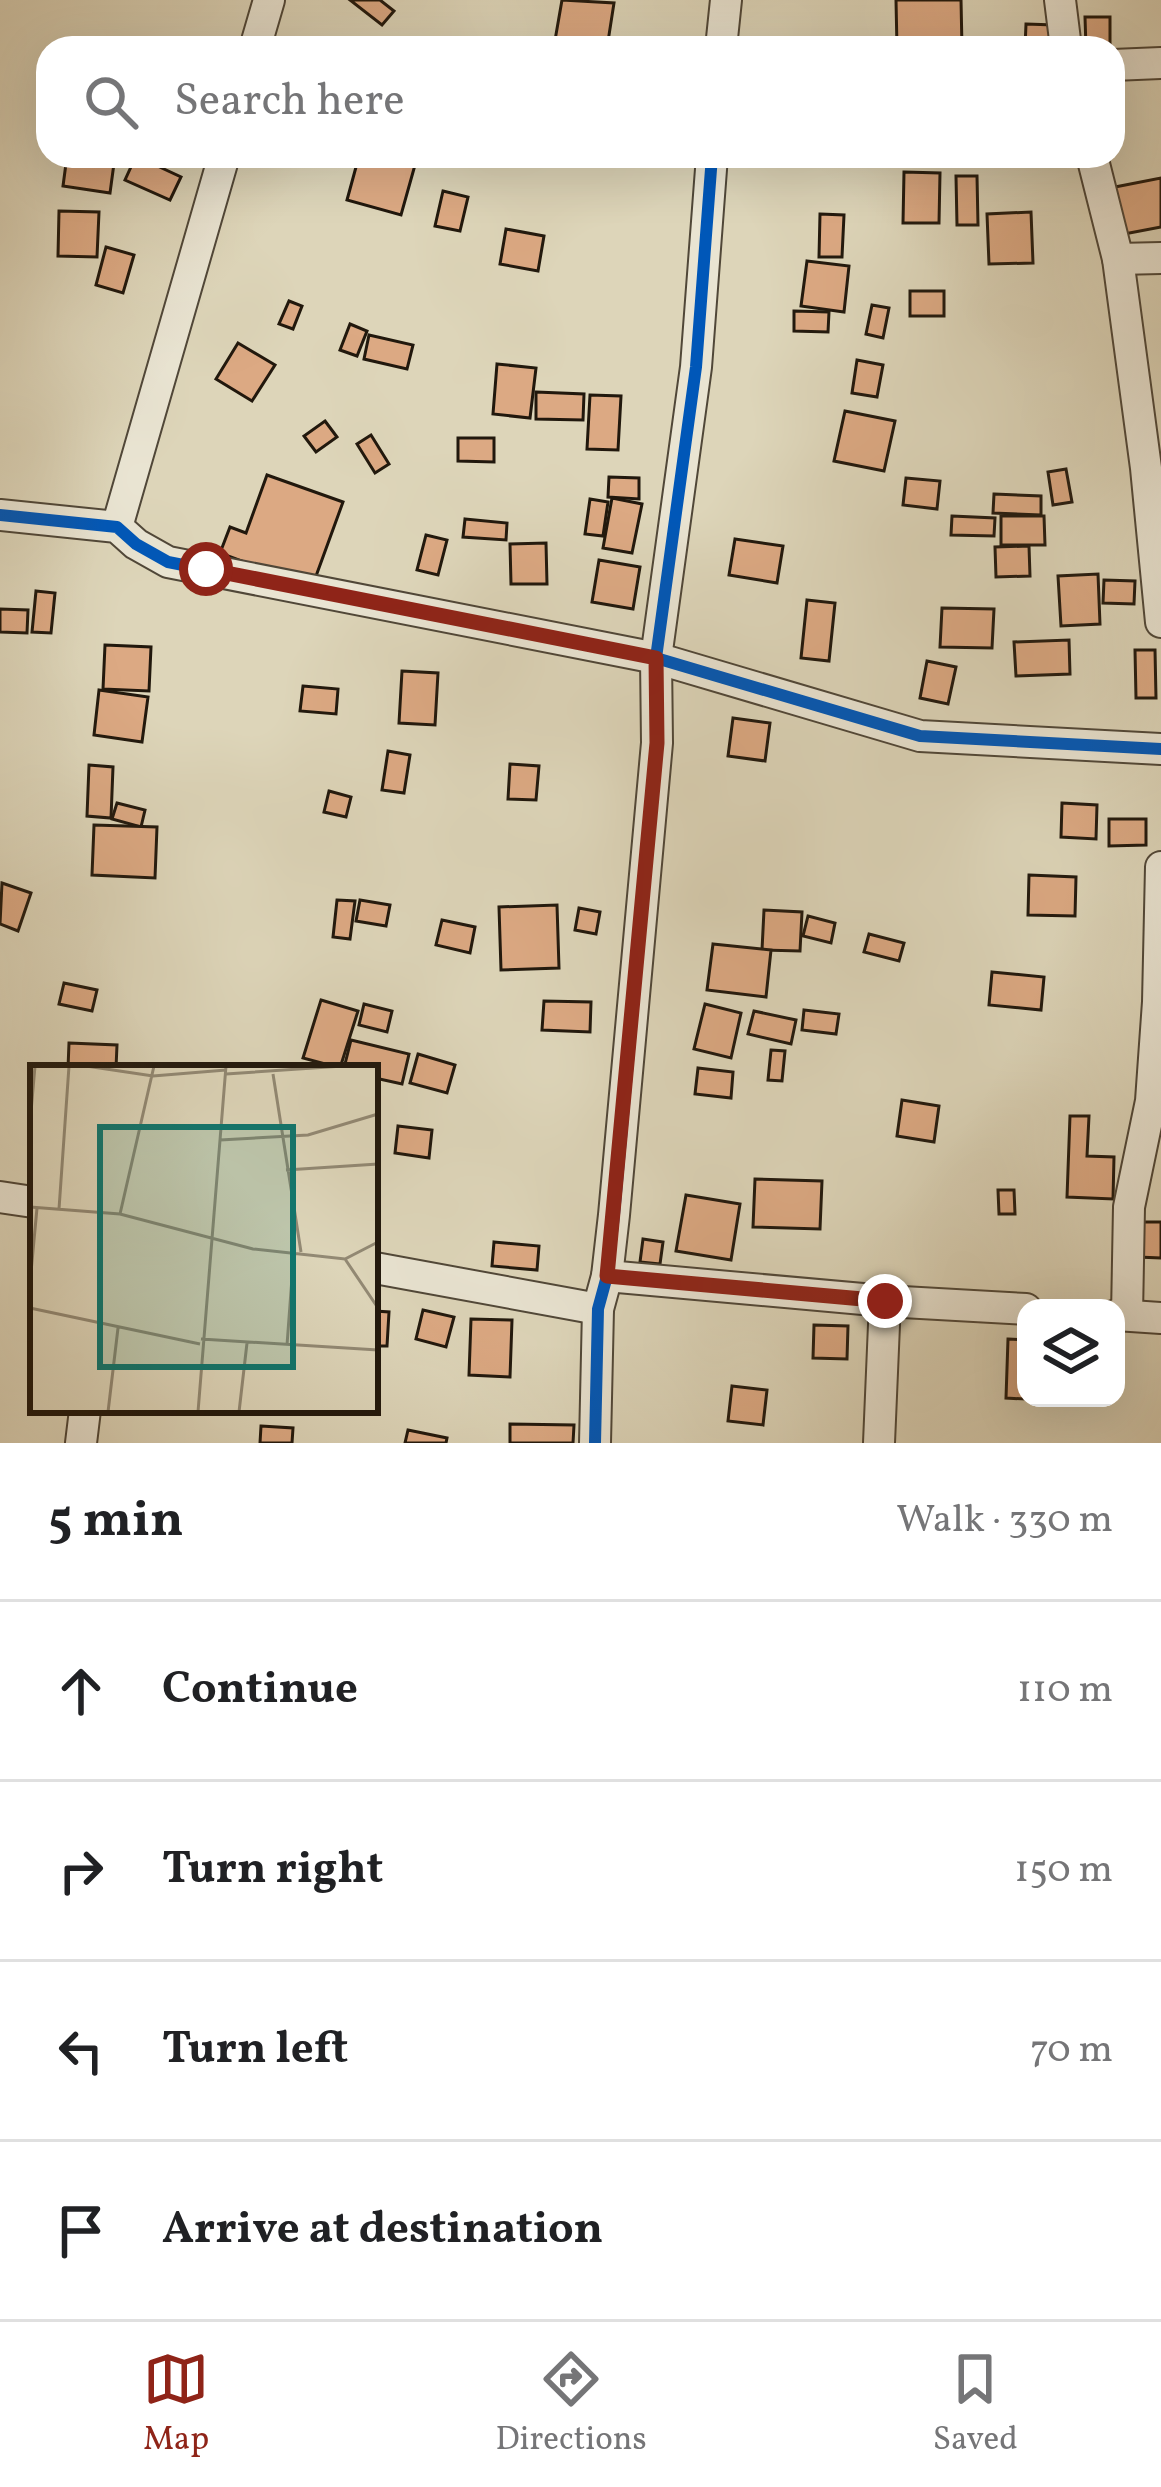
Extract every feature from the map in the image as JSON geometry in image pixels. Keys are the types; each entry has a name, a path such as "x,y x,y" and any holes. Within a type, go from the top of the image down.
{"street":[{"path":"258,36 269,0"},
{"path":"722,36 726,0"},
{"path":"1060,0 1064,36"},
{"path":"1125,64 1161,63"},
{"path":"117,527 221,168"},
{"path":"595,1443 598,1309 607,1276 657,743 656,658 697,367 711,168"},
{"path":"1095,168 1118,259 1161,622"},
{"path":"1118,259 1161,258"},
{"path":"0,515 117,527 168,562 656,658 920,736 1161,749"},
{"path":"1122,1299 1129,1207 1151,1101 1161,867"},
{"path":"0,1197 30,1202"},
{"path":"378,1269 598,1309"},
{"path":"607,1276 1017,1308"},
{"path":"880,1443 885,1301"},
{"path":"1125,1315 1161,1318"},
{"path":"81,1443 85,1413"}],"building":[{"path":"350,0 380,0 394,11 382,25"},
{"path":"562,0 614,3 609,36 556,36"},
{"path":"896,0 961,0 962,36 897,36"},
{"path":"1085,17 1110,17 1110,36 1086,36"},
{"path":"1026,24 1054,25 1054,36 1026,36"},
{"path":"65,168 113,168 110,193 63,186"},
{"path":"130,168 162,168 181,177 170,200 125,180"},
{"path":"356,168 414,168 401,215 347,200"},
{"path":"904,172 940,173 939,223 903,223"},
{"path":"956,176 977,176 978,225 957,225"},
{"path":"1161,178 1161,227 1119,235 1110,188"},
{"path":"443,191 468,197 460,231 435,226"},
{"path":"59,211 99,212 97,257 58,256"},
{"path":"1031,212 1033,263 989,264 987,214"},
{"path":"820,214 844,215 842,257 819,257"},
{"path":"506,229 544,236 538,271 500,264"},
{"path":"106,247 134,255 123,293 96,285"},
{"path":"807,261 849,266 844,312 801,306"},
{"path":"910,291 944,291 944,316 910,316"},
{"path":"289,301 302,306 293,329 279,324"},
{"path":"872,305 889,308 883,338 866,334"},
{"path":"794,311 829,312 828,332 794,331"},
{"path":"350,324 367,331 357,356 340,350"},
{"path":"369,335 413,345 407,369 364,359"},
{"path":"238,343 275,365 252,401 216,379"},
{"path":"857,360 883,365 877,397 852,393"},
{"path":"497,364 536,368 530,418 493,414"},
{"path":"536,392 584,394 583,420 536,419"},
{"path":"590,395 621,396 618,450 587,449"},
{"path":"845,411 895,421 884,471 834,461"},
{"path":"325,421 337,437 316,452 304,436"},
{"path":"371,435 389,464 375,473 357,444"},
{"path":"458,438 494,438 494,462 458,461"},
{"path":"1066,469 1072,502 1053,505 1048,472"},
{"path":"267,475 343,502 312,587 220,553 230,527 246,533"},
{"path":"609,477 639,478 639,499 608,497"},
{"path":"906,478 940,481 937,509 903,505"},
{"path":"994,494 1041,496 1041,515 993,513"},
{"path":"612,498 642,504 632,553 603,548"},
{"path":"590,499 608,502 603,536 585,534"},
{"path":"952,516 995,518 994,536 951,535"},
{"path":"1001,516 1044,516 1045,545 1001,545"},
{"path":"465,519 507,523 506,540 463,537"},
{"path":"426,535 447,540 438,575 417,570"},
{"path":"735,539 783,546 777,583 729,575"},
{"path":"546,543 547,584 511,584 510,544"},
{"path":"1029,546 1030,576 996,577 995,547"},
{"path":"599,560 640,567 633,609 592,602"},
{"path":"1098,574 1100,624 1061,626 1058,576"},
{"path":"1104,580 1135,581 1134,604 1103,603"},
{"path":"36,591 55,593 51,633 32,632"},
{"path":"807,600 835,603 829,661 801,658"},
{"path":"942,608 994,609 992,648 940,647"},
{"path":"0,609 28,610 27,633 0,632"},
{"path":"1069,640 1070,674 1016,676 1014,642"},
{"path":"105,645 151,647 149,691 103,689"},
{"path":"1135,650 1155,650 1156,698 1136,698"},
{"path":"927,661 956,667 948,704 920,698"},
{"path":"402,671 438,673 435,725 399,723"},
{"path":"303,686 338,689 336,714 300,711"},
{"path":"99,690 148,697 142,742 94,735"},
{"path":"733,718 770,723 765,761 728,756"},
{"path":"388,751 410,755 404,793 382,790"},
{"path":"510,764 539,766 536,800 508,799"},
{"path":"89,765 113,767 111,818 87,816"},
{"path":"329,791 351,797 346,817 324,812"},
{"path":"117,803 145,810 141,827 112,819"},
{"path":"1062,803 1097,805 1096,839 1061,837"},
{"path":"1109,819 1146,819 1146,845 1109,846"},
{"path":"94,825 157,827 155,878 92,875"},
{"path":"1029,875 1076,877 1075,916 1028,915"},
{"path":"2,883 31,893 18,931 0,924"},
{"path":"337,900 355,901 350,939 333,937"},
{"path":"360,900 390,905 386,926 356,921"},
{"path":"557,905 559,968 501,970 499,907"},
{"path":"579,908 600,912 596,934 575,930"},
{"path":"764,910 802,912 800,951 762,950"},
{"path":"808,916 835,923 831,943 803,936"},
{"path":"442,920 475,927 470,953 436,945"},
{"path":"869,934 904,943 899,961 864,952"},
{"path":"713,944 771,950 766,997 707,990"},
{"path":"992,972 1044,977 1041,1010 989,1005"},
{"path":"64,983 97,990 92,1011 59,1004"},
{"path":"321,1000 358,1011 341,1065 303,1058"},
{"path":"544,1001 591,1002 590,1032 542,1030"},
{"path":"364,1004 392,1011 387,1032 359,1025"},
{"path":"705,1004 741,1013 731,1058 694,1049"},
{"path":"804,1010 839,1014 836,1034 802,1030"},
{"path":"754,1011 796,1020 791,1044 748,1034"},
{"path":"351,1040 409,1054 402,1084 378,1079 378,1065 345,1065"},
{"path":"69,1043 117,1045 116,1065 68,1065"},
{"path":"771,1050 785,1051 782,1081 768,1080"},
{"path":"418,1054 455,1065 447,1093 410,1083"},
{"path":"698,1068 733,1072 731,1098 695,1094"},
{"path":"902,1100 939,1106 934,1142 897,1136"},
{"path":"1070,1116 1089,1116 1087,1156 1114,1157 1113,1199 1067,1197"},
{"path":"398,1126 432,1130 429,1158 395,1153"},
{"path":"755,1179 822,1181 820,1229 753,1227"},
{"path":"998,1190 1014,1190 1015,1214 999,1214"},
{"path":"686,1195 740,1204 731,1260 676,1251"},
{"path":"1139,1222 1161,1222 1161,1258 1138,1257"},
{"path":"643,1239 663,1242 660,1264 640,1262"},
{"path":"494,1242 539,1246 537,1270 492,1266"},
{"path":"423,1310 454,1317 446,1347 416,1339"},
{"path":"378,1311 389,1312 387,1346 378,1346"},
{"path":"471,1319 512,1320 510,1377 469,1375"},
{"path":"814,1325 848,1326 847,1359 813,1358"},
{"path":"1008,1339 1017,1340 1017,1399 1006,1398"},
{"path":"732,1386 767,1390 763,1425 728,1421"},
{"path":"510,1424 574,1425 573,1443 510,1443"},
{"path":"261,1426 293,1428 292,1443 260,1443"},
{"path":"408,1430 447,1438 446,1443 405,1443"}],"cycle path":[{"path":"595,1443 598,1309 614,1215 657,743 656,658 696,367 711,168"},
{"path":"0,515 117,527 168,562 656,658 920,736 1161,749"}],"route":[{"path":"206,569 656,658 657,743 607,1276 885,1301"}]}
